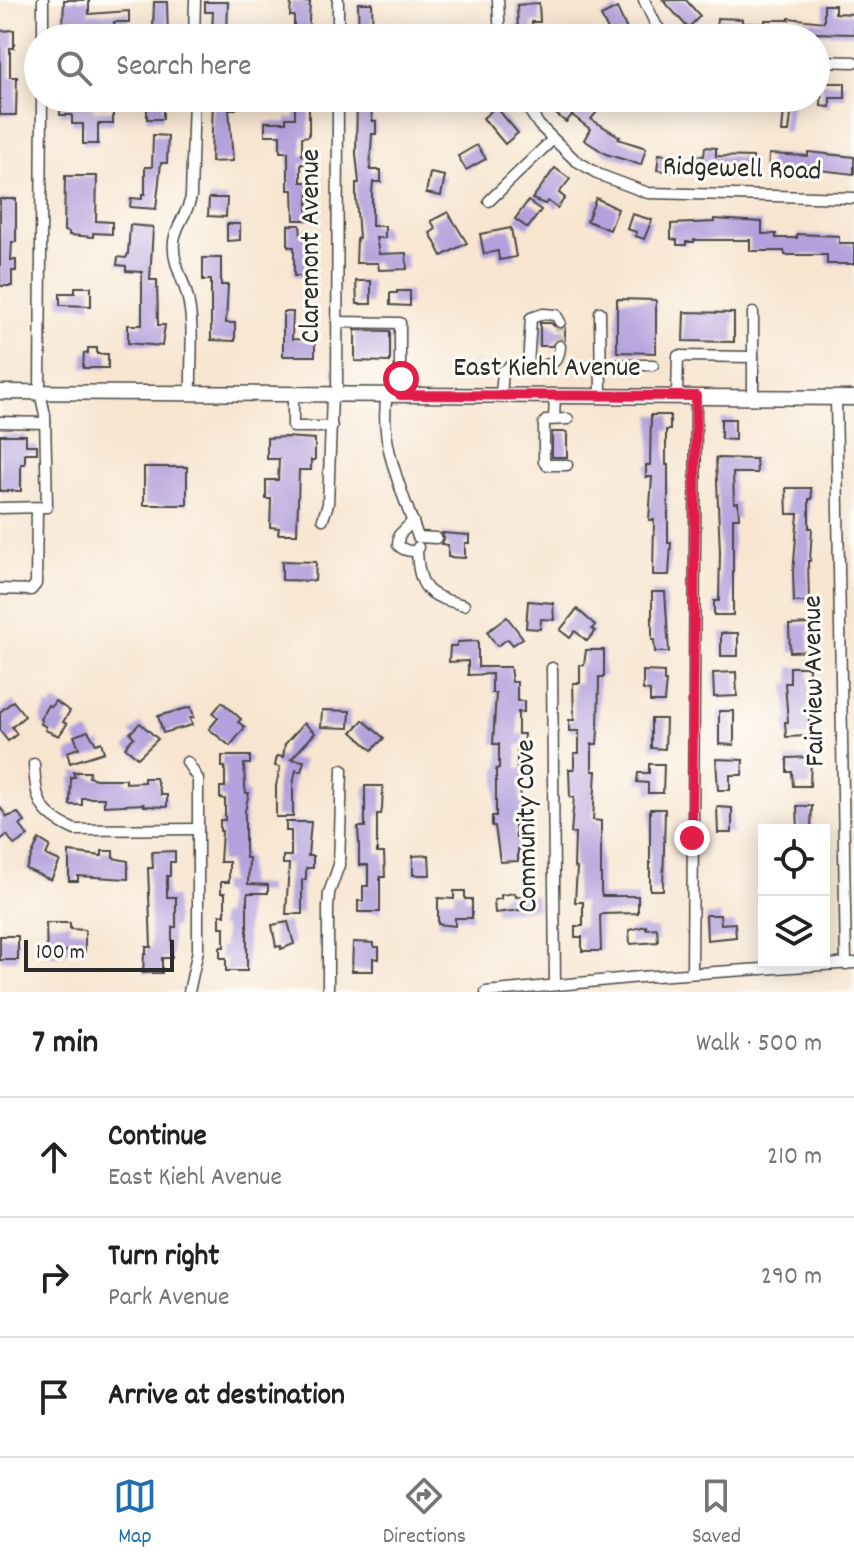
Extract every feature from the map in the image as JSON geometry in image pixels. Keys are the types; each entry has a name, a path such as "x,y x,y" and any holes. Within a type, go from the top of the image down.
{"main road":[{"name":"East Kiehl Avenue","path":"0,392 854,398"}],"street":[{"path":"43,0 43,24"},
{"path":"194,24 195,0"},
{"path":"338,0 338,24"},
{"path":"498,0 499,24"},
{"path":"644,0 656,24"},
{"path":"830,61 854,62"},
{"path":"0,508 47,507 45,423 40,392 42,112"},
{"path":"191,394 188,296 177,270 174,251 177,228 190,205 194,112"},
{"name":"Claremont Avenue","path":"323,519 328,504 337,322 338,112"},
{"name":"Ridgewell Road","path":"530,112 552,140 575,160 600,175 648,193 854,198"},
{"path":"489,201 552,140"},
{"path":"600,312 601,396"},
{"path":"753,313 753,397"},
{"path":"528,366 531,318 550,314 558,317 560,322"},
{"path":"337,322 400,323 394,395 385,407 387,438 418,537 418,570 427,590 434,596 464,605"},
{"path":"501,395 503,371 510,367 552,364 556,361 560,346"},
{"path":"677,396 678,356 753,357"},
{"path":"600,365 653,365"},
{"path":"293,394 293,427 332,427"},
{"path":"554,419 555,396"},
{"path":"692,973 696,396"},
{"name":"Fairview Avenue","path":"836,398 850,964"},
{"path":"567,465 547,465 544,462 544,423 547,420 568,419"},
{"path":"0,422 45,423"},
{"path":"0,589 34,589 38,571 37,508"},
{"path":"413,521 399,535 398,545 403,550 417,551"},
{"path":"418,537 436,538"},
{"name":"Community Cove","path":"552,668 555,984"},
{"path":"187,762 198,779 198,950 189,992"},
{"path":"34,764 36,793 43,811 75,830 198,829"},
{"path":"328,992 329,893 339,865 342,770"},
{"path":"486,992 692,973 850,964"}],"building":[{"path":"64,0 89,0 89,14 129,11 129,22 63,24"},
{"path":"663,0 686,0 700,16 692,24 684,24"},
{"path":"154,2 167,2 168,24 153,24"},
{"path":"205,2 228,2 227,24 212,24 213,12 205,12"},
{"path":"291,2 310,2 309,24 294,24 294,16 290,16"},
{"path":"358,3 372,3 373,24 359,24"},
{"path":"539,3 540,22 518,24 517,5"},
{"path":"824,5 835,5 835,13 854,14 854,34 830,33 830,24 765,24 765,20 789,18 824,22"},
{"path":"617,8 624,24 605,24 601,16"},
{"path":"717,18 742,19 742,23 765,24 717,24"},
{"path":"14,30 14,48 10,48 10,77 17,77 16,115 0,115 0,31"},
{"path":"830,83 845,83 845,98 830,98"},
{"path":"60,112 113,112 113,124 98,124 98,144 83,144 83,124 72,124 72,115 60,115"},
{"path":"147,112 163,112 163,119 147,119"},
{"path":"213,112 229,112 233,161 211,162"},
{"path":"295,112 309,112 309,136 302,137 302,155 309,155 310,164 301,164 301,182 310,182 307,210 311,210 311,220 294,220 293,190 288,190 288,152 280,152 280,135 265,135 265,122 286,122 286,118 295,118"},
{"path":"357,112 372,112 372,121 376,121 376,134 372,134 370,170 381,170 381,182 373,182 372,226 385,226 385,238 376,238 379,254 406,253 407,269 379,270 378,263 356,263 359,238 356,183 359,183"},
{"path":"490,112 500,112 518,133 505,144 483,118"},
{"path":"597,112 591,119 620,137 618,139 646,148 641,165 606,154 584,140 590,129 572,115 566,122 556,114"},
{"path":"784,112 791,112 789,132 782,132"},
{"path":"153,135 168,136 167,163 161,163 156,209 130,207 131,198 142,199 142,194 145,194 145,167 152,167"},
{"path":"477,145 486,159 466,170 458,156"},
{"path":"705,147 716,148 716,156 753,157 752,173 695,173 694,155 704,156"},
{"path":"808,152 854,157 854,174 819,170 819,174 768,173 769,154 808,156"},
{"path":"659,154 681,157 679,172 657,170"},
{"path":"555,168 570,179 559,193 565,198 557,208 548,201 545,204 532,199"},
{"path":"430,173 445,176 441,196 426,193"},
{"path":"65,176 97,176 96,221 112,222 112,234 93,233 93,237 69,235 64,231"},
{"path":"209,198 227,198 226,217 208,216"},
{"path":"596,198 618,209 610,230 587,221"},
{"path":"0,199 16,199 16,242 12,242 11,260 16,260 16,271 12,271 12,286 0,286"},
{"path":"528,201 541,210 528,228 515,219"},
{"path":"448,212 467,243 442,256 430,233 436,229 431,221"},
{"path":"632,214 652,220 644,239 635,236 637,232 627,229"},
{"path":"714,219 762,222 762,234 776,234 776,238 797,238 797,234 839,236 839,243 854,243 854,264 827,264 827,255 750,251 750,240 694,240 686,242 686,245 677,245 677,240 671,239 671,224 714,222"},
{"path":"227,224 240,224 240,240 227,241"},
{"path":"130,225 153,227 150,280 157,280 158,325 165,325 162,346 128,343 128,325 142,325 142,272 126,271 126,266 117,265 118,257 126,258 128,254"},
{"path":"288,225 300,225 301,236 308,238 310,276 294,276 294,247 288,247"},
{"path":"511,228 516,257 499,260 498,251 484,254 480,234"},
{"path":"203,258 221,258 221,285 228,285 226,323 235,323 235,341 211,340 211,280 203,280"},
{"path":"356,281 371,281 371,304 357,304"},
{"path":"75,287 91,287 91,306 60,305 60,293 75,293"},
{"path":"410,291 410,306 390,305 390,293"},
{"path":"617,299 656,300 656,353 617,352"},
{"path":"283,312 293,312 292,339 315,340 315,356 283,356"},
{"path":"684,312 734,313 734,342 683,341"},
{"path":"540,323 551,323 559,330 565,328 565,340 558,338 552,346 540,346"},
{"path":"355,330 390,331 390,362 355,361"},
{"path":"88,348 97,348 97,354 108,354 108,368 83,368 84,353 88,353"},
{"path":"651,415 670,415 670,430 666,430 668,543 671,543 669,575 653,575 654,520 649,520 652,477 646,477 646,465 650,465"},
{"path":"721,419 735,419 735,440 721,439"},
{"path":"552,432 567,432 567,457 552,457"},
{"path":"0,435 26,435 26,445 37,445 37,453 25,453 25,464 21,464 21,491 0,491"},
{"path":"267,438 315,439 315,460 311,460 311,470 299,470 297,534 278,534 279,528 270,527 271,499 266,499 266,480 278,480 279,459 267,459"},
{"path":"716,458 756,459 757,473 733,473 734,503 738,502 739,518 733,518 733,615 714,615 714,601 719,601 720,552"},
{"path":"144,467 187,467 187,505 144,505"},
{"path":"786,488 811,488 809,602 794,602 798,514 787,514"},
{"path":"442,533 469,535 469,543 465,543 465,558 448,557 448,545 441,544 444,539"},
{"path":"282,561 316,562 315,581 282,580"},
{"path":"652,592 665,592 669,652 655,652"},
{"path":"528,601 553,603 554,620 541,619 540,629 526,628"},
{"path":"577,609 595,625 592,629 595,631 587,641 575,631 570,638 560,630"},
{"path":"507,617 523,638 513,645 508,639 497,646 487,632"},
{"path":"809,624 809,651 790,652 789,625"},
{"path":"721,633 738,633 738,656 721,656"},
{"path":"478,641 478,667 510,667 512,682 517,682 517,701 524,701 524,712 518,712 518,734 524,734 523,745 517,745 517,768 524,768 524,780 520,780 521,804 525,804 526,816 514,816 516,838 527,837 528,848 518,849 518,861 500,862 495,826 492,826 492,816 496,816 499,744 493,744 496,693 492,693 492,674 468,675 468,661 449,662 450,646 456,646 458,642"},
{"path":"586,650 604,650 604,677 599,677 597,744 592,744 592,771 596,771 593,820 601,821 602,896 638,896 638,913 600,916 601,951 582,951 582,937 575,937 575,926 583,926 583,902 575,902 575,833 571,833 574,797 570,797 569,769 574,769 574,753 579,753 579,731 569,731 569,720 574,720 573,683 580,683 580,665 584,665"},
{"path":"790,667 809,667 809,736 786,737 785,683 790,683"},
{"path":"643,671 664,672 664,702 650,702 650,691 643,690"},
{"path":"736,672 737,696 714,697 713,673"},
{"path":"13,701 25,716 12,727 17,734 8,741 0,731 0,712"},
{"path":"55,701 70,711 63,722 67,724 59,736 45,730 46,727 40,723 48,705 51,707"},
{"path":"222,702 241,719 238,722 245,727 230,746 209,729 218,718 213,713"},
{"path":"191,707 194,717 190,718 192,725 163,733 158,716"},
{"path":"322,710 350,711 349,728 321,727"},
{"path":"719,711 734,711 734,745 719,744"},
{"path":"651,719 666,719 665,749 651,748"},
{"path":"363,720 384,738 372,750 352,732"},
{"path":"140,723 158,739 138,758 125,747 134,737 130,733"},
{"path":"304,723 315,733 291,759 304,761 301,772 296,770 293,784 293,817 276,817 276,786 280,767 275,766 277,756 283,757 285,744"},
{"path":"88,731 96,744 101,742 104,752 70,763 67,752 79,748 74,736"},
{"path":"222,756 250,756 250,764 244,764 246,793 249,793 245,811 248,884 268,885 268,893 248,893 247,896 247,971 226,971 226,958 220,958 220,947 224,947 224,927 220,927 220,915 225,915 225,893 221,893 221,882 229,882 229,862 220,862 220,820 225,820 225,799 220,798 220,787 225,787"},
{"path":"811,757 810,786 793,786 792,772 787,772 787,758"},
{"path":"716,759 743,760 742,775 730,775 730,790 718,790"},
{"path":"649,764 664,764 663,793 648,793 648,783 637,782 638,773 649,773"},
{"path":"73,772 90,772 89,777 96,779 126,779 126,783 156,778 161,795 167,795 167,807 144,804 104,806 104,798 82,798 82,805 70,805 71,777 75,777"},
{"path":"365,786 383,786 381,814 377,814 377,853 384,853 385,877 380,877 380,912 358,912 358,901 363,901 363,886 368,886 368,865 359,865 358,827 365,827"},
{"path":"797,806 812,806 811,824 798,824"},
{"path":"0,807 7,817 18,813 25,822 20,825 28,836 14,845 7,835 0,840"},
{"path":"717,807 732,808 732,833 718,833"},
{"path":"650,809 665,809 663,890 650,890"},
{"path":"286,822 311,822 308,856 313,856 313,868 306,868 306,879 302,880 302,914 286,914 289,864 283,864 283,856 291,856 291,831 286,831"},
{"path":"39,839 50,846 46,855 60,861 51,880 26,869"},
{"path":"102,851 113,851 113,858 128,861 128,879 78,876 78,881 69,881 69,852 102,856"},
{"path":"175,851 175,862 170,862 170,876 167,876 167,897 176,897 172,958 162,958 162,973 143,973 146,947 151,947 148,868 153,868 152,852"},
{"path":"429,855 430,875 413,875 413,856"},
{"path":"454,891 465,891 465,899 472,899 472,918 455,918 455,926 438,924 438,898 454,899"},
{"path":"515,893 516,897 536,895 537,908 495,913 494,900 501,899 501,895"},
{"path":"706,915 720,915 721,924 735,923 736,937 707,940"},
{"path":"288,922 294,944 281,949 281,946 276,947 272,925"},
{"path":"46,923 70,923 70,929 85,930 85,952 59,951 59,956 47,956"},
{"path":"646,926 646,929 657,928 658,942 630,944 629,930"},
{"path":"0,936 18,936 18,960 0,960"},
{"path":"353,942 374,943 374,947 379,947 379,959 373,958 373,971 352,971"}],"tunnel":[{"path":"560,322 560,346"}],"route":[{"path":"401,379 400,395 696,396 692,838"}]}
